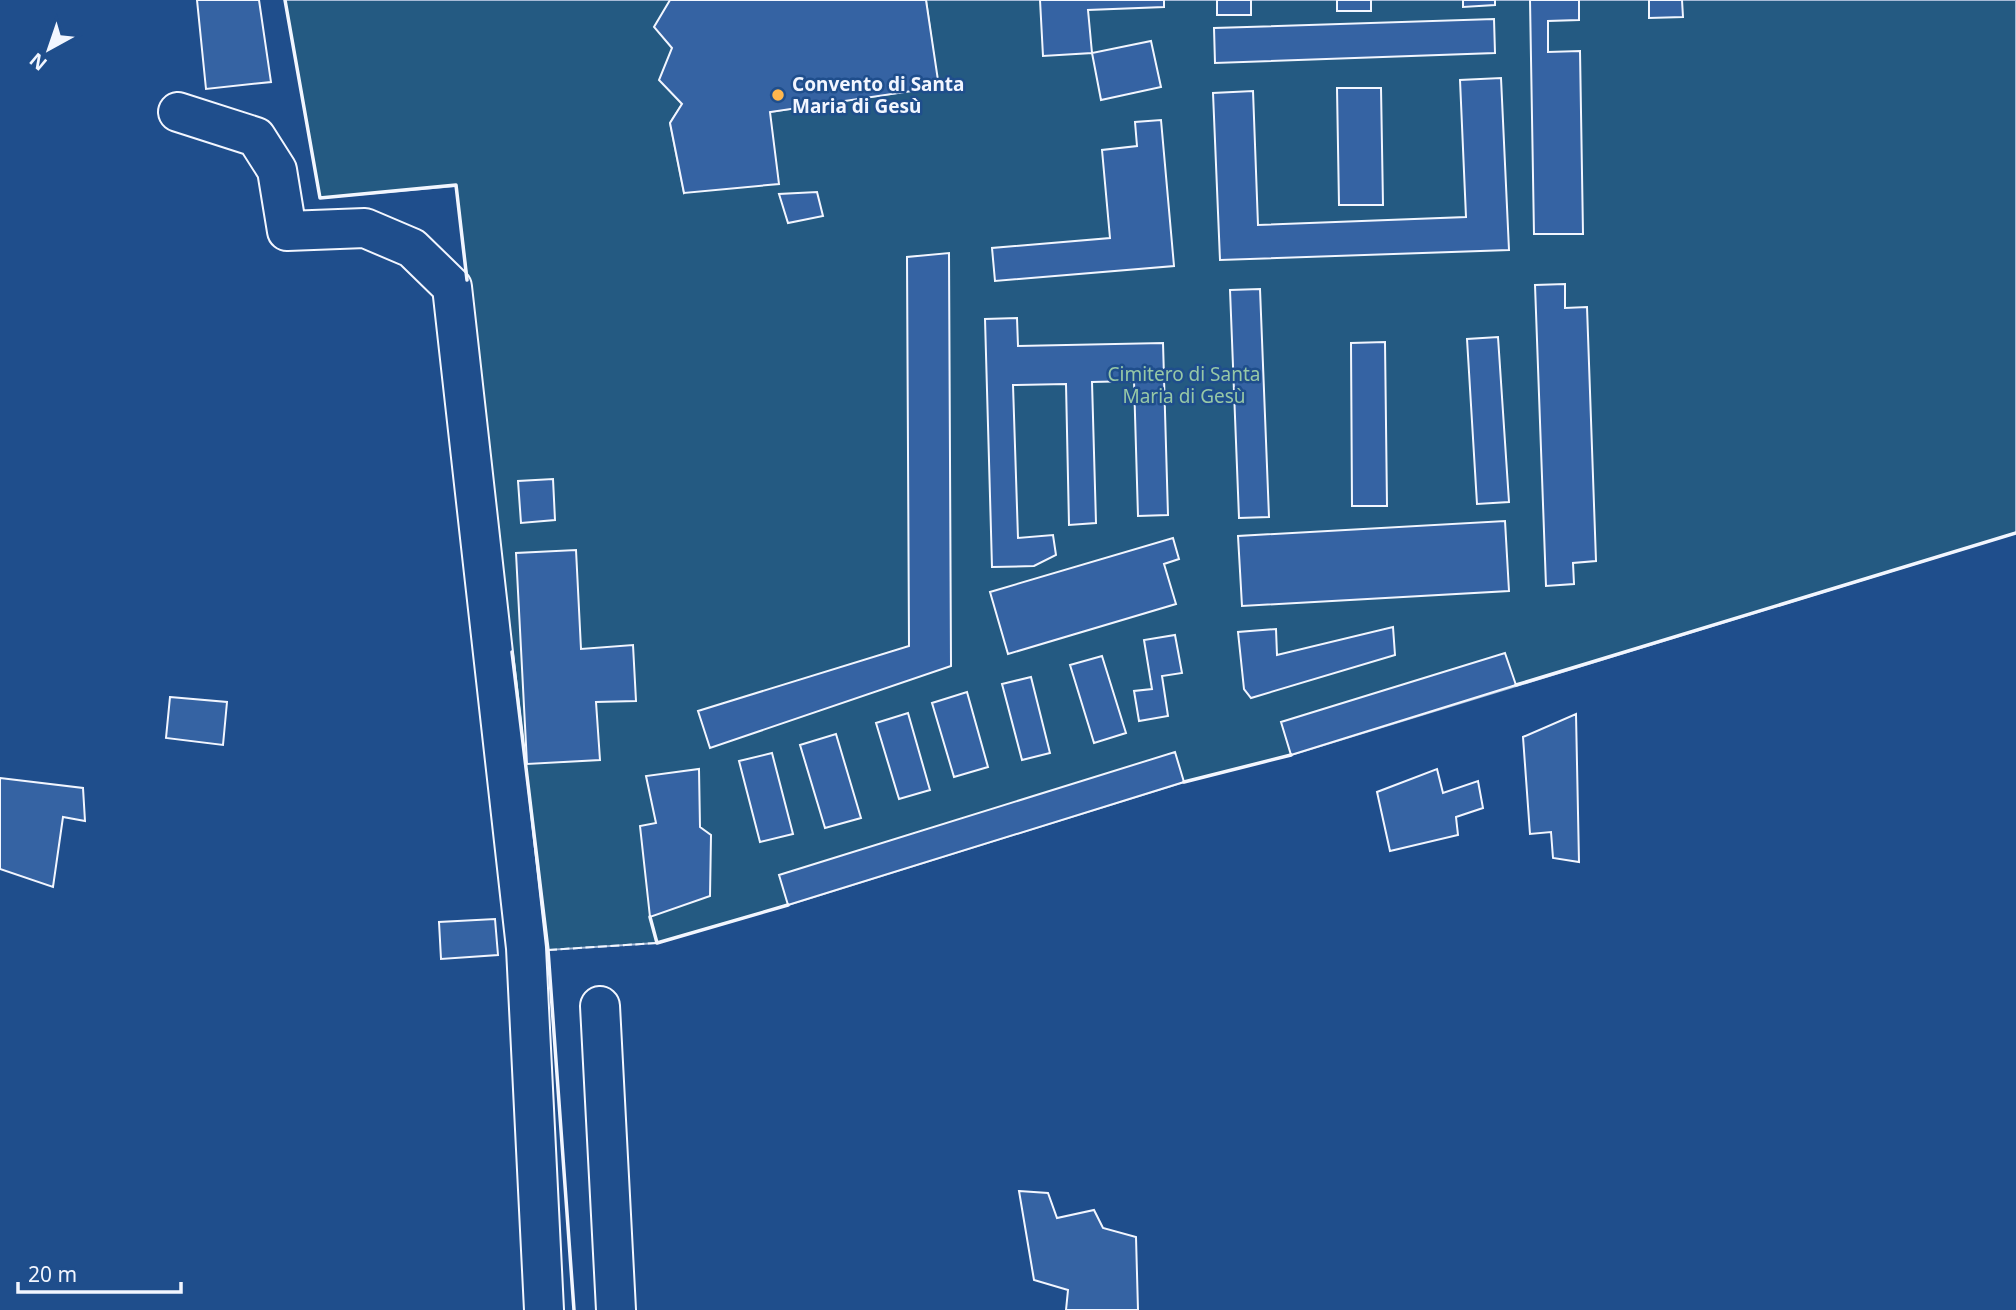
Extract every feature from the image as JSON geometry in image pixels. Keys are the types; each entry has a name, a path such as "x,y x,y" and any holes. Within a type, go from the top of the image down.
{"street":[{"path":"178,112 256,137 277,170 287,231 365,228 412,248 452,287 526,948 544,1310"},
{"path":"600,1006 616,1310"}],"green space":[{"name":"Cimitero di Santa Maria di Gesù","path":"285,0 670,0 672,48 682,104 670,123 684,193 770,112 938,87 926,0 2016,0 2016,533 1291,755 1184,782 657,943 548,950 456,186 320,198"}],"building":[{"path":"197,0 259,0 271,82 206,89"},
{"name":"Convento di Santa Maria di Gesù","path":"670,0 926,0 939,87 770,112 779,184 684,193 670,123 682,104 659,80 672,48 654,27"},
{"path":"1040,0 1164,0 1164,7 1088,10 1092,53 1043,56"},
{"path":"1217,0 1251,0 1251,15 1217,15"},
{"path":"1337,0 1371,0 1371,11 1337,11"},
{"path":"1463,0 1495,0 1495,5 1463,7"},
{"path":"1530,0 1579,0 1579,20 1548,21 1548,52 1580,51 1583,234 1534,234"},
{"path":"1649,0 1682,0 1683,17 1649,18"},
{"path":"1494,19 1495,53 1215,63 1214,28"},
{"path":"1151,41 1161,87 1101,100 1092,53"},
{"path":"1501,78 1509,250 1220,260 1213,93 1253,91 1258,225 1466,217 1460,80"},
{"path":"1337,88 1381,88 1383,205 1339,205"},
{"path":"1161,120 1174,266 995,281 992,248 1110,238 1102,150 1137,146 1135,122"},
{"path":"817,192 823,216 788,223 779,194"},
{"path":"949,253 951,666 710,748 698,711 909,646 907,257"},
{"path":"1565,284 1565,308 1587,307 1596,561 1573,563 1574,584 1546,586 1535,285"},
{"path":"1260,289 1269,517 1239,518 1230,290"},
{"path":"1017,318 1018,346 1163,343 1168,515 1138,516 1134,381 1092,382 1096,523 1069,525 1066,384 1013,385 1018,538 1053,535 1056,555 1034,566 992,567 985,319"},
{"path":"1498,337 1509,502 1477,504 1467,339"},
{"path":"1385,342 1387,506 1352,506 1351,343"},
{"path":"553,479 555,520 521,523 518,481"},
{"path":"1505,521 1509,591 1242,606 1238,536"},
{"path":"1173,538 1179,559 1164,564 1176,604 1008,654 990,592"},
{"path":"576,550 581,649 633,645 636,701 596,702 600,760 527,764 516,553"},
{"path":"1393,627 1395,655 1251,698 1244,689 1238,632 1276,629 1277,655"},
{"path":"1175,635 1182,673 1162,676 1168,716 1139,721 1134,691 1152,689 1144,640"},
{"path":"1505,653 1516,685 1291,755 1281,722"},
{"path":"1102,656 1126,733 1094,743 1070,665"},
{"path":"1031,677 1050,753 1022,760 1002,684"},
{"path":"967,692 988,767 954,777 932,703"},
{"path":"170,697 227,702 223,745 166,738"},
{"path":"908,713 930,790 899,799 876,723"},
{"path":"1576,714 1579,862 1553,858 1551,832 1530,834 1523,737"},
{"path":"836,734 861,818 825,828 800,745"},
{"path":"1175,752 1184,782 788,905 779,875"},
{"path":"772,753 793,834 760,842 739,761"},
{"path":"699,769 700,827 711,835 710,896 650,917 640,826 656,823 646,776"},
{"path":"1437,769 1443,793 1478,781 1483,808 1456,817 1458,835 1390,851 1377,792"},
{"path":"0,778 83,788 85,821 63,817 53,887 0,869"},
{"path":"495,919 498,955 441,959 439,922"},
{"path":"1019,1191 1048,1193 1057,1218 1094,1210 1103,1228 1136,1237 1138,1310 1066,1310 1068,1290 1034,1280"}],"fence":[{"path":"548,950 657,943"}],"wall":[{"path":"285,0 320,198 456,185 467,280"},
{"path":"1516,685 2016,533"},
{"path":"512,652 548,950 574,1310"},
{"path":"1184,782 1291,755"},
{"path":"650,917 657,943 788,905"}],"place":[{"name":"Convento di Santa Maria di Gesù","path":"778,95"}]}
